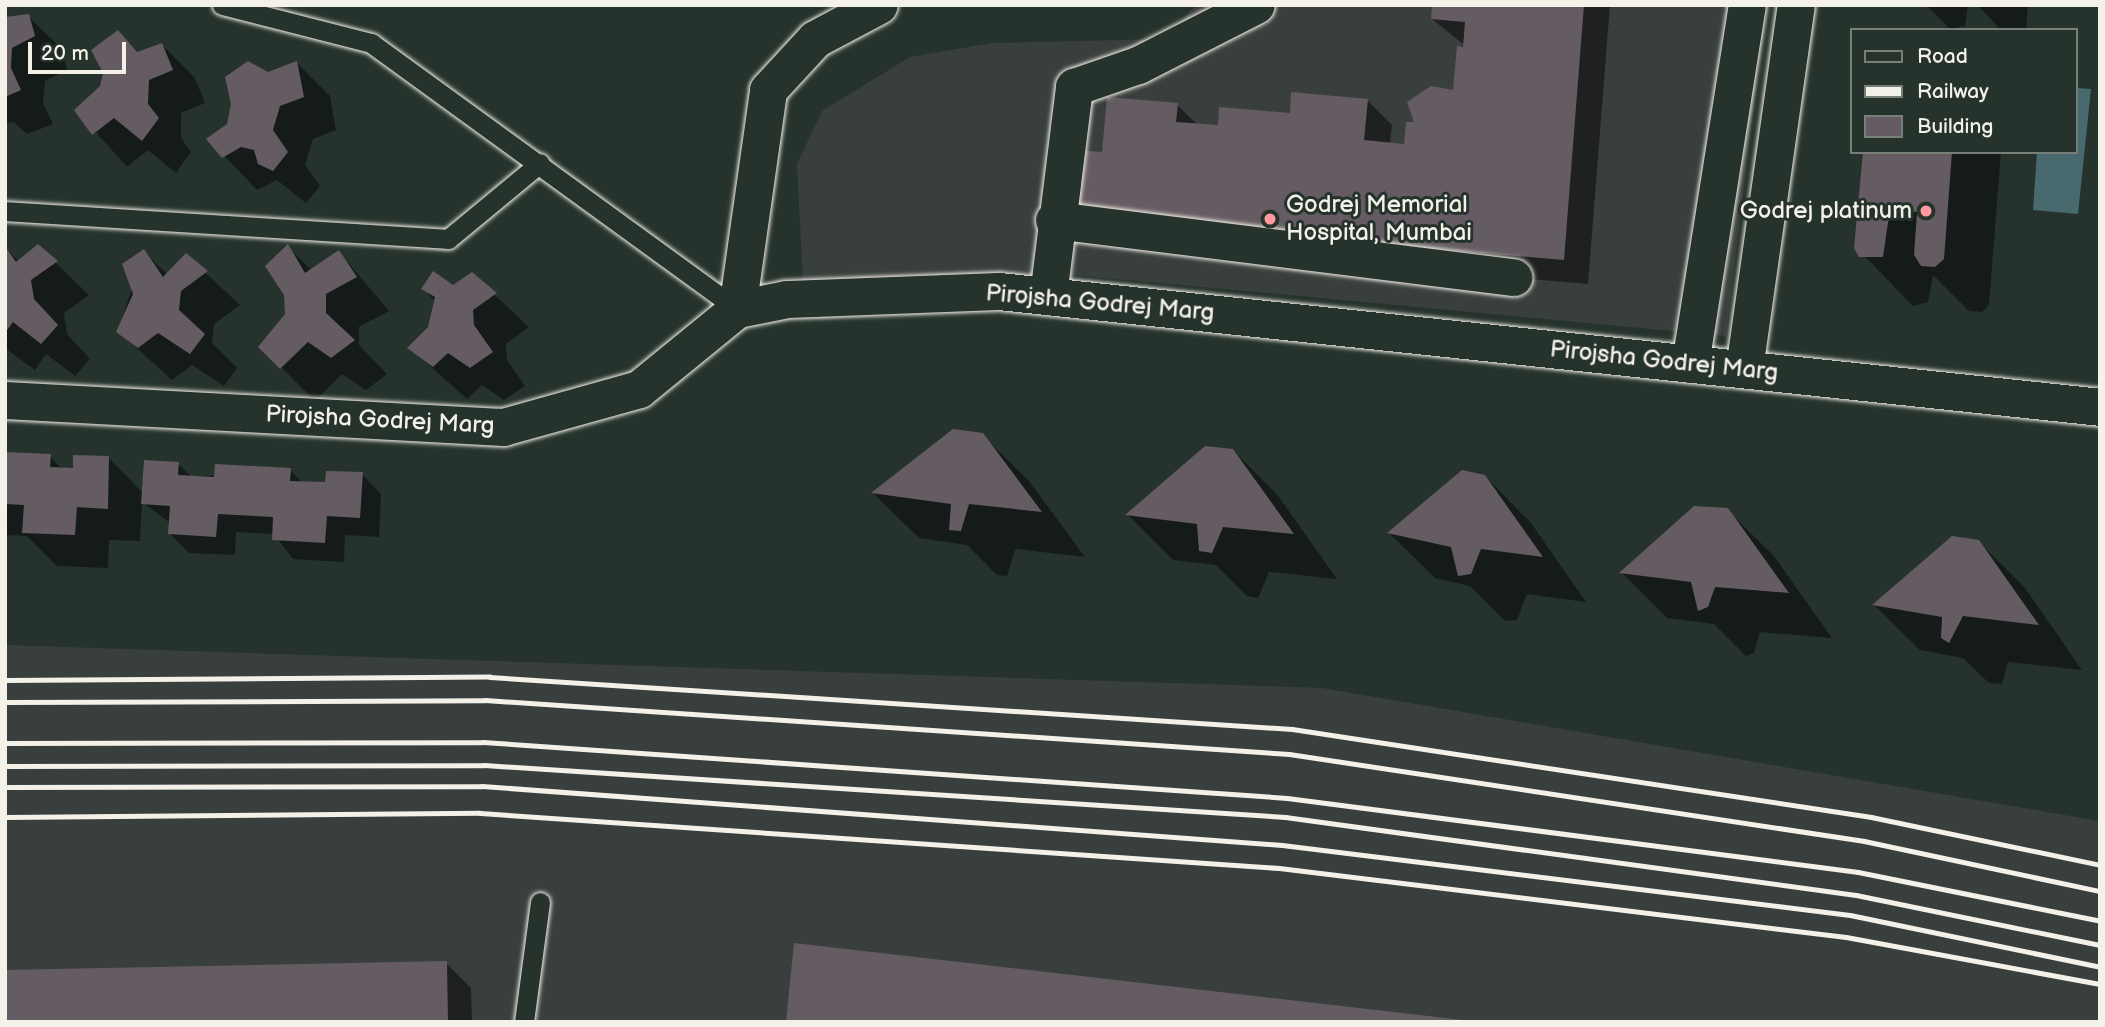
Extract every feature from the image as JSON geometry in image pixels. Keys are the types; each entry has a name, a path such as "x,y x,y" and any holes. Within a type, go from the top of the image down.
{"street":[{"path":"737,309 768,90 814,38 879,5"},
{"path":"1048,296 1054,220 1074,87 1138,65 1256,5"},
{"path":"1690,364 1747,5"},
{"path":"1744,369 1796,5"},
{"path":"1054,220 1513,277"},
{"name":"Pirojsha Godrej Marg","path":"5,400 503,427 639,389 737,309 788,299 999,290 2100,407"}],"lane":[{"path":"222,5 371,43 540,163 737,309"},
{"path":"5,211 448,239 540,163"},
{"path":"524,1022 540,902"}],"shaded area":[{"name":"Godrej Memorial Hospital, Mumbai","path":"1196,5 1766,5 1726,336 1075,275 913,278 804,301 797,164 822,111 910,57 992,43 1165,39"},
{"path":"5,645 1322,688 2100,821 2100,1022 5,1022"}],"water":[{"path":"2077,88 2091,89 2078,214 2033,210 2037,154 2077,154"}],"building":[{"path":"1432,5 1584,5 1564,260 1072,218 1077,150 1102,152 1107,97 1178,103 1176,122 1218,125 1219,107 1290,113 1291,92 1368,99 1364,140 1404,144 1406,122 1414,122 1407,102 1431,86 1453,90 1457,46 1463,47 1465,22 1431,19"},
{"path":"29,14 35,36 12,48 11,68 21,90 5,97 5,17"},
{"path":"118,30 137,52 162,43 173,70 149,80 148,104 159,118 142,141 114,118 92,135 74,110 100,86 103,73 91,50"},
{"path":"248,61 268,72 297,61 304,97 280,106 273,130 288,152 273,171 258,164 254,150 241,147 222,158 206,139 227,124 231,104 225,77"},
{"name":"Godrej platinum","path":"1863,154 1952,154 1944,259 1935,267 1921,266 1914,255 1917,212 1890,209 1883,257 1859,257 1854,248"},
{"path":"38,244 58,261 31,280 34,299 58,325 41,344 13,322 5,333 5,246 16,262"},
{"path":"288,244 305,273 339,250 357,277 326,294 326,313 355,340 331,358 308,342 280,369 258,347 285,314 284,295 265,266"},
{"path":"144,249 163,277 186,253 208,271 181,291 179,310 205,334 190,354 158,333 138,348 116,332 133,294 122,264"},
{"path":"433,271 453,285 472,272 497,293 473,310 474,325 493,352 470,368 448,353 433,367 407,348 428,327 435,297 421,289"},
{"path":"953,429 983,433 1042,512 969,504 961,531 949,530 951,504 871,493"},
{"path":"1205,446 1233,449 1294,534 1223,527 1212,553 1199,551 1197,524 1125,515"},
{"path":"5,452 51,454 50,467 73,468 73,455 109,456 108,509 77,507 75,535 22,533 24,505 5,504"},
{"path":"144,460 179,462 178,475 214,477 215,464 291,468 290,481 325,482 326,471 363,472 360,518 327,516 325,543 272,540 273,517 218,514 216,537 168,534 170,506 141,504"},
{"path":"1462,470 1485,475 1543,557 1481,549 1471,574 1458,576 1451,547 1387,533"},
{"path":"1694,506 1728,508 1789,593 1715,587 1708,607 1698,611 1691,582 1619,573"},
{"path":"1952,536 1979,540 2039,625 1963,616 1949,643 1941,638 1942,617 1872,605"},
{"path":"794,943 1463,1020 1463,1022 786,1022"},
{"path":"447,961 448,1022 5,1022 5,970"}],"railway":[{"path":"5,680 490,677 1292,729 1871,817 2100,865"},
{"path":"5,702 485,700 1289,754 1864,841 2100,891"},
{"path":"5,743 483,742 1287,798 1858,872 2100,921"},
{"path":"5,766 484,765 1285,817 1856,895 2100,945"},
{"path":"5,787 482,786 1282,845 1850,915 2100,967"},
{"path":"5,817 480,813 1279,868 1846,937 2100,984"}],"place":[{"name":"Godrej platinum","path":"1926,211"},
{"name":"Godrej Memorial Hospital, Mumbai","path":"1270,219"}]}
